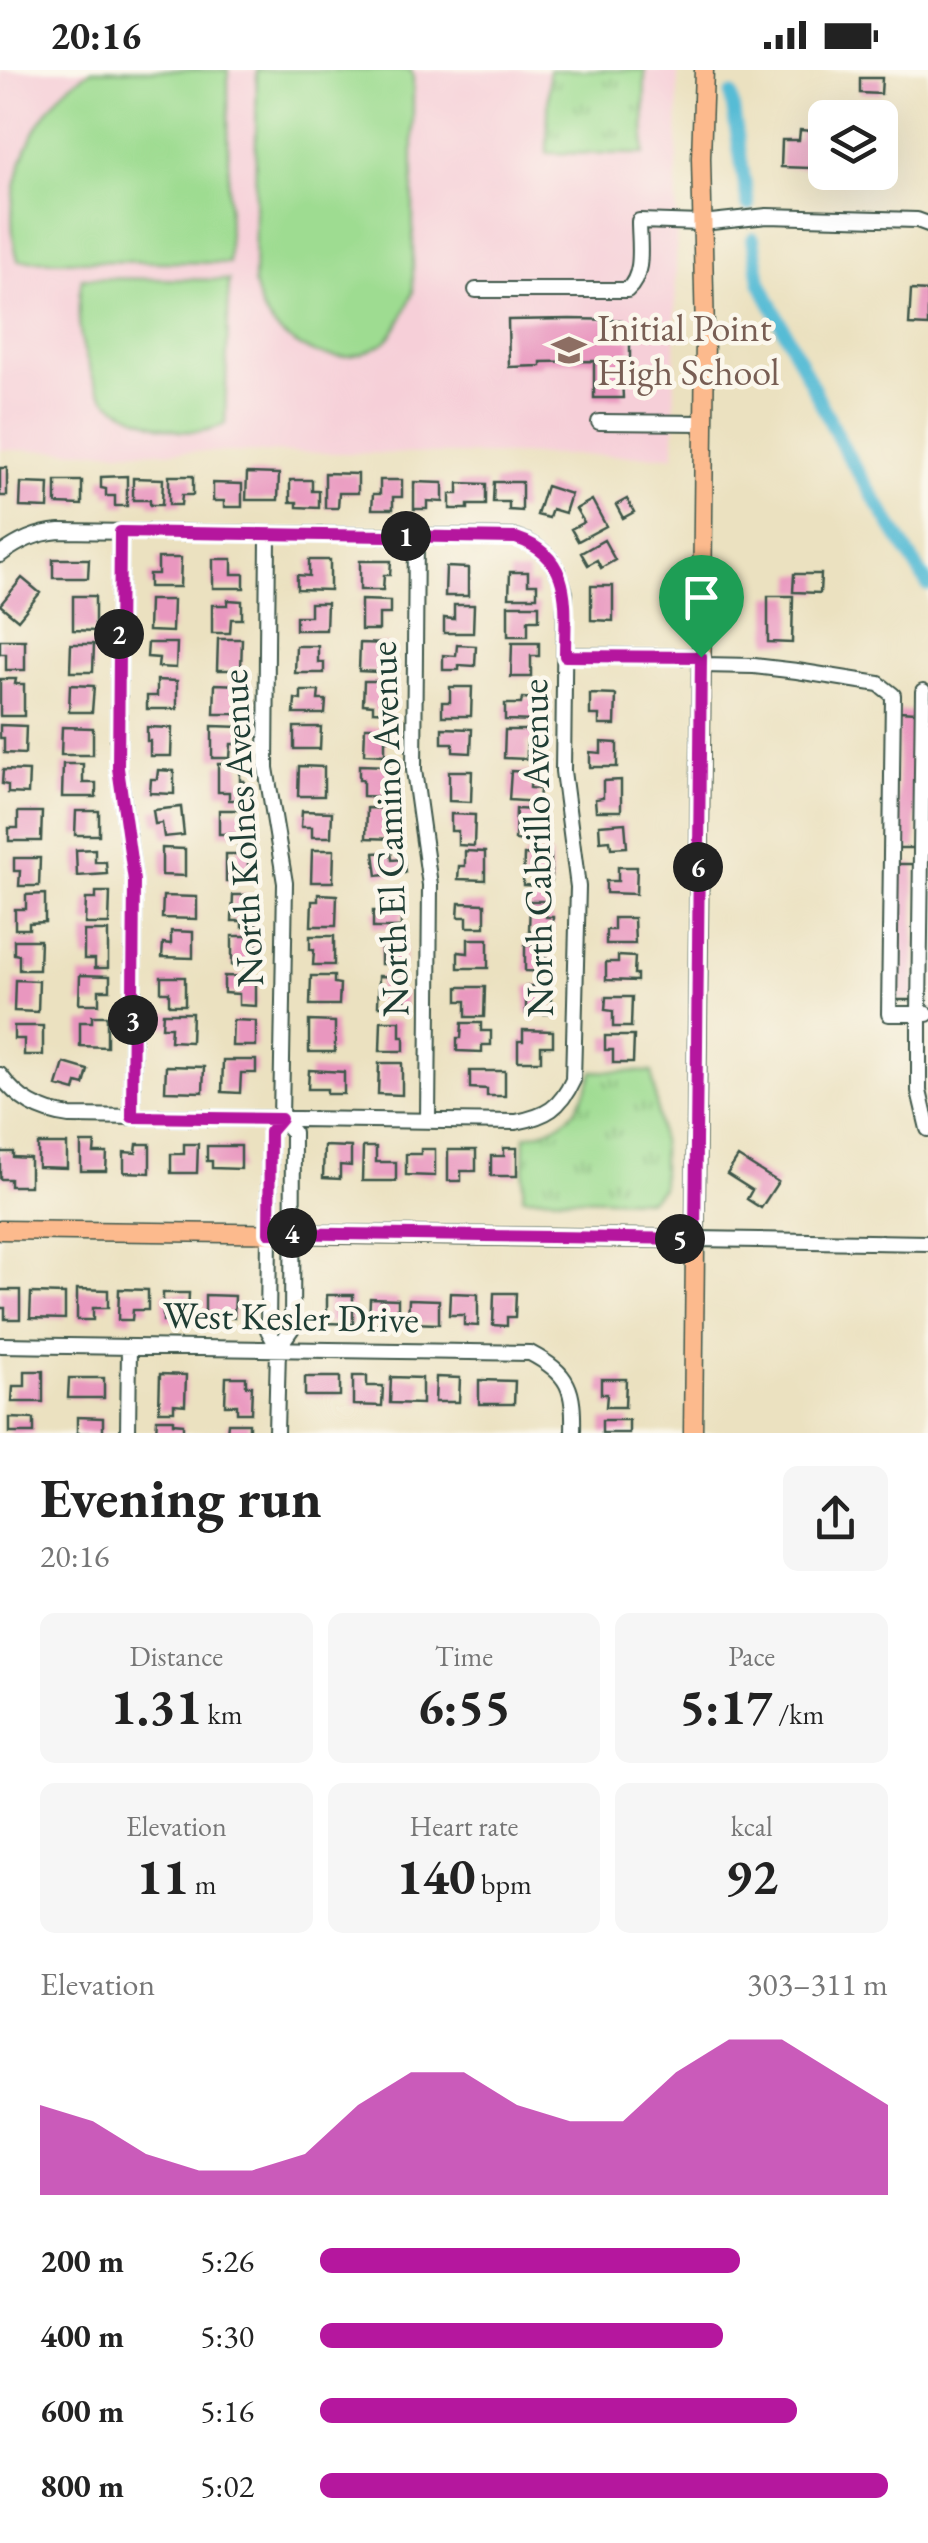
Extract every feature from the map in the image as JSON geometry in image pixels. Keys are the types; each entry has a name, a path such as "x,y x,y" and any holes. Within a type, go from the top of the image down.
{"main road":[{"path":"693,1433 705,335 704,70"},
{"path":"0,1230 695,1239"}],"street":[{"path":"476,290 627,290 635,283 638,272 639,221 702,224 767,216 917,220 928,224"},
{"path":"599,422 704,422"},
{"path":"120,532 118,768 134,881 132,1117"},
{"path":"0,555 42,533 416,536"},
{"name":"North Kolnes Avenue","path":"268,534 266,768 284,883 281,1119 270,1132 268,1330 278,1348 276,1433"},
{"name":"North Cabrillo Avenue","path":"416,536 516,538 539,548 560,572 565,656 563,771 578,887 573,1080 566,1095 555,1108 516,1122 428,1120"},
{"name":"North El Camino Avenue","path":"416,536 414,770 430,885 428,1120"},
{"path":"565,656 754,666 879,684 893,694 889,1014 924,1014"},
{"path":"884,688 926,691 923,1091 928,1129"},
{"path":"892,856 925,856"},
{"path":"0,1075 31,1106 54,1114 428,1120"},
{"name":"North Kolnes Avenue","path":"278,1348 292,1328 292,1132 281,1119"},
{"path":"695,1239 928,1243"},
{"name":"West Kesler Drive","path":"0,1345 530,1353 552,1365 568,1386 574,1408 573,1433"},
{"path":"128,1433 129,1347"}],"shaded area":[{"path":"0,70 678,70 674,456 0,450"}],"green space":[{"path":"92,70 228,70 229,263 18,260 12,216 18,172 26,151 61,94"},
{"path":"257,70 411,70 413,293 391,335 364,352 348,356 316,353 287,338 261,306 254,284"},
{"path":"549,70 645,70 644,154 547,153"},
{"path":"82,278 229,280 225,424 197,431 169,429 126,412 104,397 92,376 81,335"},
{"path":"593,1071 652,1072 662,1148 662,1188 649,1200 523,1197 525,1136 552,1128 570,1115"}],"building":[{"path":"860,78 882,78 881,94 860,93"},
{"path":"800,130 808,131 808,168 781,167 782,140 799,140"},
{"path":"911,290 928,291 928,326 909,325"},
{"name":"Initial Point High School","path":"508,320 621,320 622,339 630,339 630,378 622,378 623,398 594,398 594,361 509,367"},
{"path":"0,468 7,468 7,496 0,496"},
{"path":"247,473 279,474 278,500 246,500"},
{"path":"325,473 358,474 358,493 339,493 338,508 325,508"},
{"path":"127,476 127,506 115,506 115,496 106,496 106,489 101,488 101,477"},
{"path":"169,476 193,476 193,495 182,495 181,505 169,505"},
{"path":"133,478 163,479 162,505 133,500"},
{"path":"290,480 312,480 312,491 319,491 319,508 297,507 297,502 290,502"},
{"path":"380,480 402,480 402,497 393,497 393,509 372,509 373,494 380,494"},
{"path":"56,481 82,481 82,505 56,504"},
{"path":"414,482 443,483 443,502 427,501 427,509 414,509"},
{"path":"494,482 522,482 522,511 509,510 509,502 493,502"},
{"path":"21,483 49,484 48,508 20,507"},
{"path":"213,483 242,484 242,507 224,507 224,501 213,501"},
{"path":"458,483 486,484 486,505 450,509 450,494 458,494"},
{"path":"546,486 571,494 565,513 552,509 549,518 537,515"},
{"path":"627,499 634,512 623,518 616,505"},
{"path":"592,500 606,526 578,541 571,529 584,522 576,509"},
{"path":"604,540 615,560 601,568 597,560 588,565 581,553"},
{"path":"158,558 181,558 180,587 149,587 149,574 158,574"},
{"path":"53,559 89,559 88,578 53,578"},
{"path":"213,559 232,559 232,574 244,574 244,588 213,588"},
{"path":"309,560 330,560 330,590 297,589 297,575 309,576"},
{"path":"360,561 391,561 390,575 384,575 383,590 360,590"},
{"path":"446,567 468,568 468,596 445,596"},
{"path":"510,572 528,572 528,584 537,584 537,597 509,597"},
{"path":"794,574 821,574 820,593 793,592"},
{"path":"22,578 40,593 18,620 0,605"},
{"path":"591,586 613,586 613,621 591,620"},
{"path":"73,596 95,596 95,631 73,630"},
{"path":"768,596 793,596 792,643 768,642"},
{"path":"149,600 173,600 172,632 148,631"},
{"path":"228,600 242,601 242,619 231,619 230,633 212,633 212,605 228,605"},
{"path":"361,600 390,601 390,614 379,614 379,630 361,630"},
{"path":"310,603 327,603 326,630 296,630 296,616 310,616"},
{"path":"454,605 474,605 473,633 444,633 444,618 454,619"},
{"path":"508,605 539,605 539,620 528,620 528,636 508,636"},
{"path":"218,639 242,639 241,670 217,670"},
{"path":"0,640 25,640 25,670 6,670 6,654 0,654"},
{"path":"148,643 177,643 176,668 158,667 159,658 147,657"},
{"path":"360,643 390,644 389,657 379,657 378,672 359,671"},
{"path":"512,643 539,643 539,656 531,656 531,677 511,677"},
{"path":"71,644 94,644 93,672 70,672"},
{"path":"457,645 476,646 475,666 443,670 443,655 456,656"},
{"path":"296,646 318,646 318,662 324,662 324,673 295,673"},
{"path":"0,679 16,679 15,684 24,684 24,716 0,716"},
{"path":"157,680 177,681 177,709 147,709 147,696 157,696"},
{"path":"364,681 385,681 385,690 390,690 390,712 373,711 373,705 363,704"},
{"path":"215,684 241,685 240,714 214,714"},
{"path":"70,685 94,686 92,712 69,712"},
{"path":"450,687 472,687 471,716 442,716 442,702 450,702"},
{"path":"301,691 319,691 318,700 326,700 325,714 294,714 295,699 301,700"},
{"path":"590,694 616,695 615,725 599,725 599,715 590,715"},
{"path":"522,698 537,699 537,721 505,720 505,704 521,704"},
{"path":"898,711 916,712 916,848 897,848"},
{"path":"0,725 26,726 25,754 4,753"},
{"path":"212,726 242,727 241,744 231,744 230,758 212,758"},
{"path":"62,727 93,728 93,755 61,755"},
{"path":"147,727 172,728 171,756 150,756"},
{"path":"294,727 321,727 320,749 294,749"},
{"path":"365,727 390,727 385,755 364,754"},
{"path":"442,728 472,729 471,753 453,752 453,743 442,743"},
{"path":"505,730 537,730 537,743 527,742 527,759 504,758"},
{"path":"601,742 617,743 617,767 590,767 590,752 601,753"},
{"path":"63,764 83,764 83,783 96,783 96,797 62,797"},
{"path":"218,764 240,764 244,800 229,800 229,792 218,792"},
{"path":"359,765 390,766 389,797 363,796"},
{"path":"299,766 324,767 324,796 298,796"},
{"path":"3,770 29,771 28,794 8,793 8,785 2,784"},
{"path":"158,770 174,771 174,794 150,793 151,779 157,779"},
{"path":"449,771 472,771 471,802 449,801"},
{"path":"511,771 531,772 530,788 540,789 539,802 509,800"},
{"path":"621,780 621,811 596,811 595,799 603,798 603,781"},
{"path":"181,807 184,835 164,837 162,823 155,824 153,810"},
{"path":"367,808 395,809 394,839 366,838"},
{"path":"516,809 535,810 535,829 548,829 548,844 515,840"},
{"path":"219,810 248,810 247,823 239,823 239,834 219,834"},
{"path":"76,811 99,811 99,835 75,835"},
{"path":"302,811 332,812 331,837 312,837 312,827 301,827"},
{"path":"18,812 42,812 41,841 9,841 9,828 18,828"},
{"path":"451,814 475,815 474,846 458,845 458,831 451,831"},
{"path":"625,823 627,847 611,848 610,840 600,841 599,825"},
{"path":"238,846 253,846 248,882 226,882 226,854 238,854"},
{"path":"162,848 185,849 185,876 162,875"},
{"path":"95,849 95,862 106,862 107,874 77,876 76,850"},
{"path":"312,850 334,850 333,882 311,882"},
{"path":"465,851 485,852 485,880 458,879 459,866 465,866"},
{"path":"391,852 392,860 404,859 405,873 377,876 374,853"},
{"path":"524,855 551,855 551,886 523,885"},
{"path":"14,858 40,858 39,886 19,886 20,871 14,871"},
{"path":"897,864 915,864 914,1000 896,1000"},
{"path":"618,867 637,867 636,894 606,893 606,881 618,881"},
{"path":"96,892 110,892 109,924 85,924 86,899 96,899"},
{"path":"45,894 45,922 29,923 29,929 15,929 15,909 26,909 26,895"},
{"path":"318,894 337,895 336,926 311,926 312,901 318,901"},
{"path":"233,895 257,895 256,927 242,927 242,921 232,921"},
{"path":"163,896 197,897 197,919 162,918"},
{"path":"389,900 406,900 401,928 373,928 373,911 389,911"},
{"path":"530,901 547,901 546,917 553,917 553,932 529,931"},
{"path":"459,903 485,904 485,927 467,927 467,917 458,917"},
{"path":"614,918 634,918 635,944 606,944 606,930 614,930"},
{"path":"84,931 108,931 108,968 95,968 95,959 84,959"},
{"path":"171,931 193,932 193,958 162,957 163,943 171,944"},
{"path":"232,936 258,936 254,965 232,965"},
{"path":"310,936 334,936 334,965 313,965"},
{"path":"468,939 488,939 488,968 458,968 458,952 468,953"},
{"path":"14,940 40,940 39,970 19,970"},
{"path":"381,941 405,941 404,964 381,964"},
{"path":"525,945 545,946 544,958 553,958 553,972 525,971"},
{"path":"618,956 635,957 637,981 606,980 606,962 618,962"},
{"path":"80,975 110,976 110,990 99,990 99,1004 79,1004"},
{"path":"224,976 256,977 256,1006 239,1005 239,994 224,993"},
{"path":"311,976 334,976 334,983 340,984 339,1005 310,1005"},
{"path":"379,976 398,977 397,992 405,992 405,1006 378,1006"},
{"path":"161,977 185,977 185,1005 169,1005 169,992 161,992"},
{"path":"15,980 39,981 38,1012 14,1011"},
{"path":"526,986 551,986 551,1014 526,1014"},
{"path":"458,987 485,987 484,1017 466,1017 466,1001 458,1001"},
{"path":"606,997 632,997 631,1027 613,1027 613,1011 605,1010"},
{"path":"163,1013 192,1013 191,1042 170,1041 171,1027 162,1027"},
{"path":"92,1016 107,1016 107,1047 80,1046 80,1022 92,1022"},
{"path":"233,1020 256,1021 256,1046 232,1046"},
{"path":"309,1021 335,1022 335,1052 309,1052"},
{"path":"381,1021 400,1021 404,1051 380,1051"},
{"path":"462,1023 481,1023 481,1031 491,1031 491,1045 482,1045 482,1052 457,1051"},
{"path":"14,1026 43,1026 43,1055 24,1055 24,1039 14,1039"},
{"path":"523,1030 553,1031 553,1046 541,1046 541,1061 518,1061 518,1041 523,1041"},
{"path":"605,1036 634,1036 633,1063 613,1063 613,1050 605,1050"},
{"path":"223,1060 256,1060 256,1073 241,1073 240,1093 222,1092"},
{"path":"64,1063 88,1070 84,1085 77,1083 75,1091 57,1086"},
{"path":"379,1063 402,1063 402,1095 378,1094"},
{"path":"166,1066 204,1067 203,1092 165,1091"},
{"path":"309,1070 344,1072 344,1094 308,1089"},
{"path":"470,1071 505,1071 505,1096 487,1096 487,1089 470,1088"},
{"path":"81,1143 95,1143 94,1153 107,1153 106,1171 81,1171"},
{"path":"38,1144 67,1144 67,1168 38,1167"},
{"path":"137,1144 150,1144 150,1173 124,1172 124,1152 136,1153"},
{"path":"184,1144 198,1144 197,1173 171,1173 171,1154 184,1154"},
{"path":"207,1146 241,1146 241,1169 212,1168 212,1161 207,1161"},
{"path":"324,1146 351,1147 351,1166 340,1165 340,1179 323,1178"},
{"path":"363,1147 376,1147 376,1162 396,1162 396,1181 362,1181"},
{"path":"504,1148 517,1148 517,1176 491,1176 491,1156 504,1156"},
{"path":"421,1149 435,1149 435,1176 406,1175 406,1154 421,1154"},
{"path":"448,1150 476,1150 476,1171 461,1171 461,1181 448,1181"},
{"path":"0,1152 30,1158 30,1186 10,1186 10,1179 0,1179"},
{"path":"738,1157 778,1182 761,1208 747,1199 752,1190 727,1174"},
{"path":"77,1289 108,1290 108,1308 93,1308 93,1320 77,1320"},
{"path":"119,1289 148,1290 148,1310 133,1310 132,1320 118,1320"},
{"path":"0,1290 20,1290 20,1319 5,1319 5,1308 0,1308"},
{"path":"31,1293 65,1294 65,1319 30,1318"},
{"path":"163,1293 189,1293 188,1314 177,1314 177,1322 163,1321"},
{"path":"450,1293 478,1294 478,1326 464,1325 464,1315 449,1315"},
{"path":"494,1293 516,1293 515,1317 507,1317 507,1326 493,1325"},
{"path":"205,1295 235,1296 234,1318 217,1317 217,1322 205,1322"},
{"path":"327,1295 353,1295 353,1324 327,1323"},
{"path":"370,1298 398,1299 398,1319 369,1324"},
{"path":"409,1299 439,1300 439,1324 408,1323"},
{"path":"25,1371 43,1371 43,1402 12,1402 13,1386 25,1386"},
{"path":"160,1374 186,1375 185,1405 174,1404 174,1411 159,1411"},
{"path":"353,1376 367,1376 367,1386 383,1386 382,1406 353,1405"},
{"path":"226,1377 246,1377 246,1386 252,1386 251,1413 237,1413 237,1405 225,1405"},
{"path":"305,1377 340,1377 340,1396 305,1396"},
{"path":"391,1377 422,1378 422,1404 390,1403"},
{"path":"436,1377 460,1378 459,1402 435,1402"},
{"path":"69,1378 104,1378 104,1398 68,1398"},
{"path":"601,1379 626,1379 625,1407 606,1407 607,1394 601,1394"},
{"path":"479,1380 515,1381 514,1404 479,1404"},
{"path":"77,1417 103,1418 103,1433 77,1433"},
{"path":"10,1418 34,1419 34,1433 10,1433"},
{"path":"157,1419 173,1419 173,1423 183,1424 183,1433 156,1433"},
{"path":"602,1420 629,1420 629,1433 602,1433"},
{"path":"228,1423 249,1423 249,1433 227,1433"}],"waterway":[{"path":"731,95 748,205"},
{"path":"753,239 760,282 845,451 928,585"}],"place":[{"name":"Initial Point High School","path":"569,350"}],"route":[{"path":"120,532 516,538 539,548 560,572 565,656 701,657 695,1239 269,1233 270,1132 281,1119 132,1117 134,881 118,768 120,532"}]}
